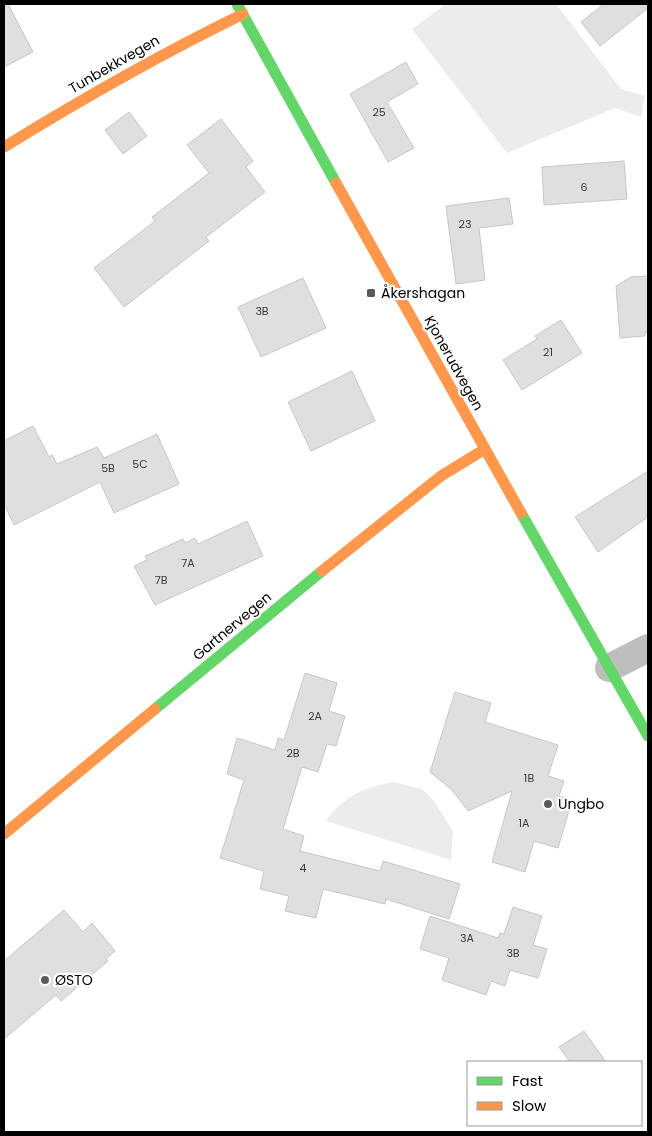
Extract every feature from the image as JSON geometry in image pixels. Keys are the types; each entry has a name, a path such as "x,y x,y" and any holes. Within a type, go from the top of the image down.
{"street":[{"name":"Tunbekkvegen","path":"4,147 91,94 240,9"},
{"name":"Kjonerudvegen","path":"240,9 648,736"},
{"name":"Gartnervegen","path":"4,834 295,592 441,476 485,448"},
{"path":"609,668 648,648"}],"shaded area":[{"path":"446,4 556,4 621,89 645,96 641,117 615,108 507,153 412,29"},
{"path":"394,782 422,789 434,801 453,831 451,860 326,821 347,799 364,790"}],"building":[{"path":"4,4 8,4 33,52 4,67"},
{"path":"604,4 648,4 648,8 600,46 581,22"},
{"path":"406,62 418,84 387,102 414,148 388,162 350,94"},
{"path":"129,112 147,136 123,154 105,130"},
{"path":"221,119 253,161 246,167 265,192 206,237 209,241 124,307 94,268 155,221 152,217 209,173 187,145"},
{"path":"624,161 627,199 544,205 542,167"},
{"path":"509,198 513,224 479,228 485,280 456,284 446,206"},
{"path":"648,276 648,333 645,333 645,336 620,338 616,286 631,277"},
{"path":"303,278 326,328 261,357 238,307"},
{"path":"561,320 582,353 522,390 503,360 537,339 535,336"},
{"path":"352,371 375,421 311,451 288,402"},
{"path":"33,426 49,457 52,455 57,464 97,447 104,458 157,434 179,484 114,513 100,482 14,525 4,504 4,441"},
{"path":"648,471 648,517 598,552 575,517"},
{"path":"247,521 263,556 155,605 134,566 147,560 145,556 183,539 185,543 195,538 198,544"},
{"path":"305,673 337,683 329,711 345,716 336,746 327,744 318,772 302,767 283,829 304,836 300,851 380,871 383,861 460,884 449,919 386,899 385,904 323,889 316,918 285,911 289,896 260,889 264,871 220,858 244,780 227,774 237,738 275,750 278,738 284,740"},
{"path":"455,692 491,703 485,722 558,745 548,776 564,781 559,796 572,800 558,848 534,841 525,872 492,862 512,791 468,811 452,790 430,772"},
{"path":"513,907 542,916 533,945 547,949 538,978 510,970 505,986 491,981 486,995 442,980 449,958 420,949 430,916 498,938 500,933 504,934"},
{"name":"ØSTO","path":"64,910 83,932 92,923 115,951 106,959 108,961 61,1001 56,995 4,1039 4,961"},
{"path":"584,1031 605,1061 569,1061 559,1047"}],"traffic: fast":[{"path":"237,4 336,183"},
{"path":"521,513 648,736"},
{"path":"155,709 322,571"}],"traffic: slow":[{"path":"4,147 122,78 243,14"},
{"path":"336,183 521,513"},
{"path":"322,571 441,476 485,449"},
{"path":"4,834 155,709"}],"place":[{"name":"Åkershagan","path":"371,293"},
{"name":"Ungbo","path":"548,804"},
{"name":"ØSTO","path":"45,980"}]}
